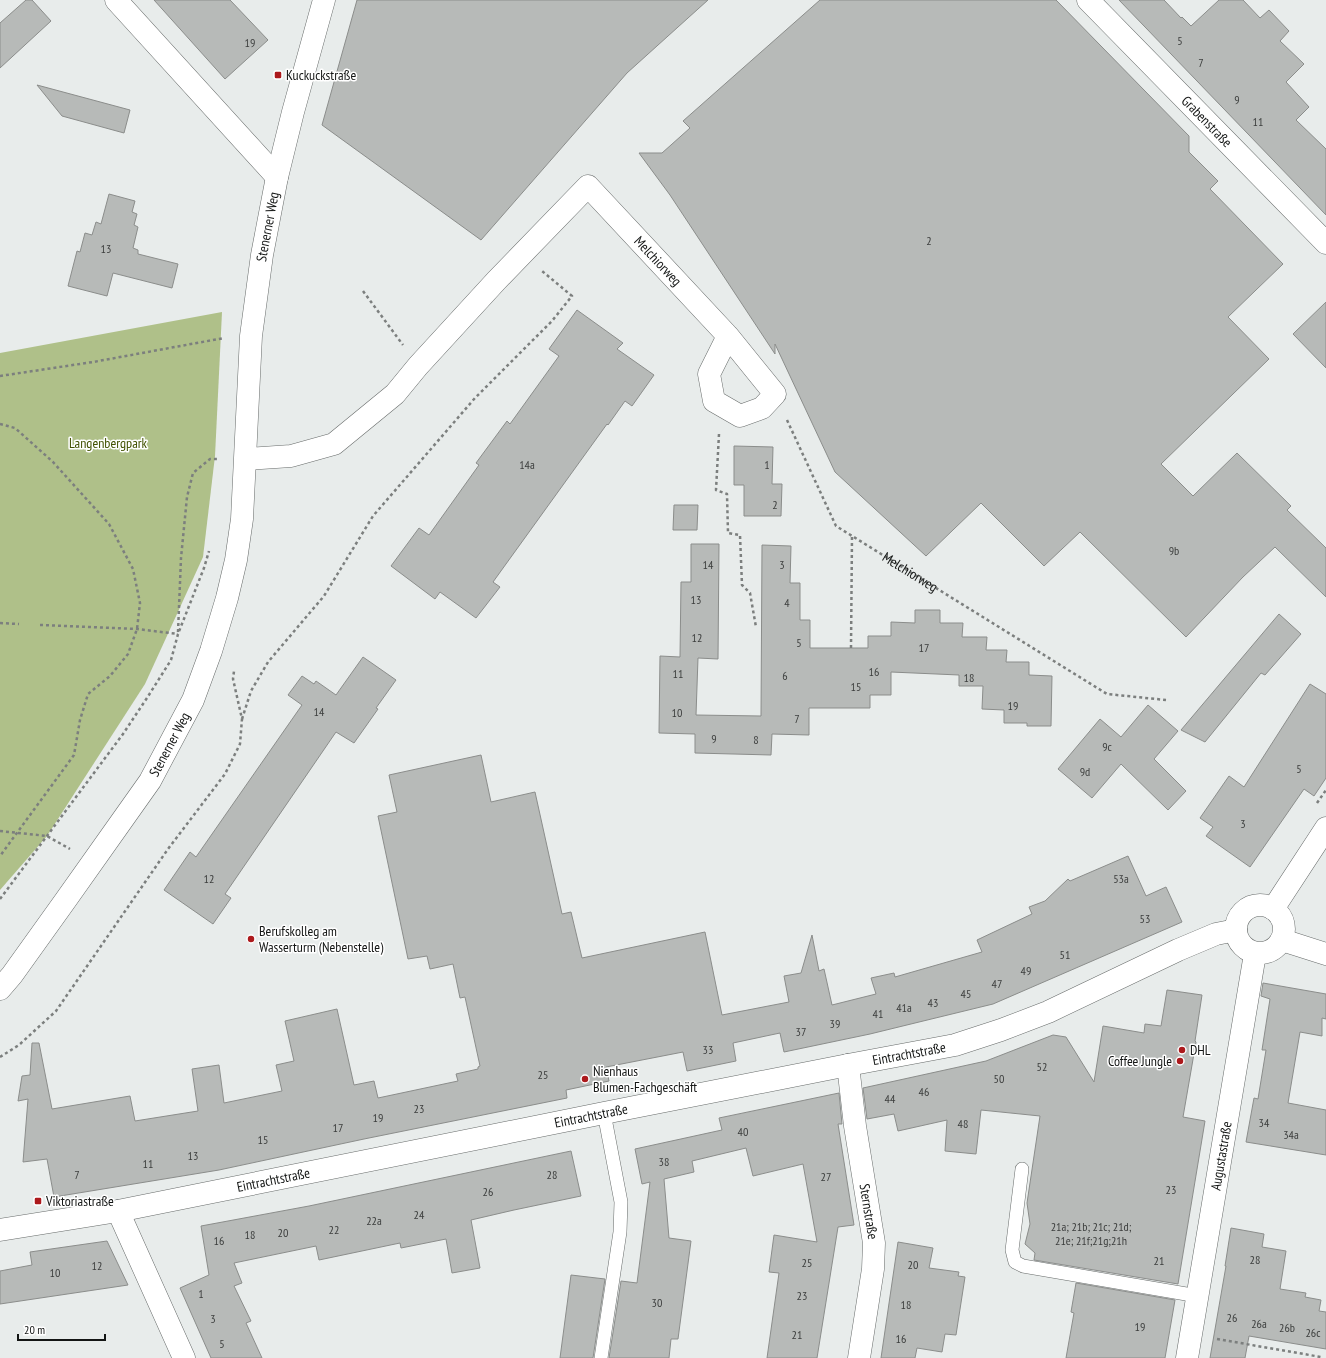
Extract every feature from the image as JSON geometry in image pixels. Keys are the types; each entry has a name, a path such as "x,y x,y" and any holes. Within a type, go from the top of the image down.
{"street":[{"path":"116,0 277,177"},
{"name":"Stenerner Weg","path":"0,989 12,975 150,781 193,700 213,645 227,598 242,518 251,336 262,255 277,177 296,99 324,0"},
{"name":"Grabenstraße","path":"1088,0 1326,243"},
{"name":"Melchiorweg","path":"522,254 588,186 728,336 775,394"},
{"path":"246,459 292,456 334,444 395,394 418,366 522,254"},
{"path":"728,336 709,374 714,401 740,416 762,408 775,394"},
{"path":"1273,909 1326,828"},
{"path":"1256,905 1265,905 1273,909 1280,914 1285,931 1278,946 1264,954 1256,954 1245,949 1238,941 1236,930 1237,921 1241,914 1248,908 1256,905"},
{"name":"Eintrachtstraße","path":"0,1230 118,1211 604,1113 955,1045 1001,1030 1048,1012 1178,950 1216,934 1236,930"},
{"path":"1282,940 1326,954"},
{"name":"Augustastraße","path":"1187,1358 1256,954"},
{"name":"Sternstraße","path":"848,1065 855,1126 874,1243 873,1269 859,1358"},
{"path":"118,1211 184,1358"}],"lane":[{"path":"601,1358 620,1232 621,1202 604,1113"},
{"path":"1022,1169 1012,1250 1015,1262 1023,1266 1198,1296"}],"path":[{"path":"242,719 251,691 268,662 324,596 373,516 474,398 552,321 572,296 522,254"},
{"path":"363,291 418,366"},
{"path":"0,376 93,362 228,337"},
{"name":"Melchiorweg","path":"775,394 836,526 1107,694 1166,700"},
{"path":"721,405 716,490 727,494 728,533 740,534 742,585 750,593 756,627"},
{"path":"0,424 15,428 54,462 109,524 133,569 140,603 137,630 128,654 110,676 88,694 80,720 74,756 0,856"},
{"path":"178,634 181,558 187,497 193,473 210,459 222,459"},
{"path":"851,648 852,536"},
{"path":"0,899 123,734 170,660 178,634 204,568 210,548"},
{"path":"0,622 19,624"},
{"path":"40,625 137,630 178,634"},
{"path":"0,831 47,836 92,862"},
{"path":"1191,1334 1322,1357"}],"green space":[{"name":"Langenbergpark","path":"222,312 215,456 203,557 145,684 47,836 0,890 0,353"}],"building":[{"path":"26,0 32,0 51,21 0,68 0,23"},
{"path":"154,0 230,0 268,40 225,79"},
{"path":"357,0 708,0 627,73 481,240 322,125"},
{"path":"820,0 1056,0 1189,136 1189,152 1218,181 1210,189 1283,264 1228,317 1269,359 1161,464 1193,496 1237,453 1291,506 1287,510 1326,548 1326,597 1275,547 1243,577 1186,637 1080,532 1044,566 981,503 926,556 835,472 775,344 775,354 670,195 639,153 662,153 690,128 683,121"},
{"path":"1119,0 1164,0 1191,26 1219,0 1243,0 1260,18 1269,10 1289,31 1280,41 1304,64 1286,82 1309,107 1296,120 1326,149 1326,215"},
{"path":"37,85 130,110 124,133 62,116"},
{"path":"109,194 135,201 132,212 137,214 134,225 138,227 133,248 138,250 138,254 178,264 172,288 113,273 107,296 68,286 77,251 80,252 85,233 92,235 96,222 101,224"},
{"path":"1326,302 1326,368 1293,334"},
{"path":"577,310 623,343 617,349 654,375 632,406 625,401 608,425 607,424 493,582 500,587 476,618 440,592 435,599 391,566 419,528 429,535 479,465 476,463 507,421 510,424 559,356 549,349"},
{"path":"734,446 773,447 772,484 782,484 781,516 744,516 744,485 734,485"},
{"path":"674,505 698,505 697,530 673,530"},
{"path":"691,544 719,544 718,659 698,658 696,715 761,716 762,545 791,546 790,583 800,583 800,620 810,620 810,648 868,648 868,636 891,636 891,622 915,623 915,610 940,610 940,623 963,623 962,637 987,637 986,650 1007,650 1006,662 1029,662 1029,675 1052,676 1051,726 1027,726 1027,723 1004,723 1004,710 982,709 983,686 959,686 959,675 891,672 891,695 870,695 870,708 809,708 809,735 772,734 771,755 695,753 695,734 659,733 660,656 680,657 681,582 691,582"},
{"path":"1279,614 1301,634 1265,675 1261,673 1205,742 1181,730"},
{"path":"363,657 396,680 354,743 336,732 225,894 231,898 213,924 164,890 190,852 196,857 302,705 288,695 302,676 314,684 316,681 336,695"},
{"path":"1310,684 1326,694 1326,778 1314,796 1304,789 1250,867 1206,836 1213,827 1200,818 1229,776 1244,787"},
{"path":"1148,705 1178,731 1154,759 1186,791 1168,810 1121,764 1092,798 1058,769 1100,719 1121,737"},
{"path":"481,755 491,802 535,792 562,914 571,912 582,958 705,932 722,1015 789,1002 784,976 801,973 812,935 819,971 824,969 832,1005 876,994 871,978 894,973 895,977 982,952 977,940 1032,914 1029,907 1045,901 1068,879 1070,881 1128,856 1146,896 1166,887 1182,922 993,1004 870,1034 784,1052 780,1033 733,1043 736,1061 687,1071 683,1052 606,1067 609,1081 566,1090 567,1098 219,1170 54,1197 47,1159 23,1162 28,1099 18,1101 22,1076 30,1075 32,1043 39,1043 52,1109 130,1096 135,1121 198,1111 192,1069 219,1065 224,1103 282,1091 276,1065 294,1061 285,1021 337,1009 354,1085 374,1081 378,1098 458,1081 456,1074 478,1069 480,1066 465,997 460,998 453,964 430,969 427,956 408,959 378,816 397,812 389,775"},
{"path":"1263,983 1326,994 1326,1019 1322,1018 1322,1036 1300,1032 1288,1103 1326,1110 1326,1155 1246,1142 1254,1098 1258,1099 1266,1050 1262,1050 1270,999 1261,996"},
{"path":"1167,990 1202,995 1196,1042 1183,1117 1205,1121 1178,1284 1034,1260 1035,1253 1025,1244 1030,1224 1027,1203 1040,1116 981,1110 976,1154 945,1151 947,1120 898,1131 894,1114 867,1119 863,1088 986,1061 1053,1035 1066,1037 1094,1082 1103,1026 1144,1033 1145,1024 1161,1026"},
{"path":"839,1093 842,1124 838,1124 854,1225 838,1227 817,1358 767,1358 779,1273 769,1272 774,1235 817,1242 803,1164 753,1176 746,1148 692,1161 694,1172 664,1179 669,1238 691,1241 678,1339 671,1339 669,1358 609,1358 621,1281 637,1283 650,1182 642,1184 635,1149 722,1130 719,1118"},
{"path":"571,1151 581,1196 471,1220 480,1268 452,1273 446,1239 401,1248 400,1243 319,1260 316,1246 234,1263 242,1283 234,1286 251,1321 246,1323 262,1358 211,1358 180,1288 209,1275 201,1226 309,1206"},
{"path":"1231,1228 1264,1234 1262,1247 1286,1251 1280,1289 1306,1293 1305,1297 1321,1300 1319,1311 1326,1312 1326,1349 1249,1336 1245,1358 1210,1358"},
{"path":"107,1241 128,1285 0,1304 0,1271 32,1265 30,1252"},
{"path":"898,1242 933,1248 929,1268 959,1272 958,1276 965,1277 956,1335 945,1334 942,1352 917,1348 915,1358 881,1358"},
{"path":"571,1275 605,1279 593,1358 560,1358"},
{"path":"1076,1283 1175,1300 1165,1358 1066,1358 1074,1313 1071,1312"}],"place":[{"name":"Kuckuckstraße","path":"278,75"},
{"name":"Berufskolleg am Wasserturm (Nebenstelle)","path":"251,939"},
{"name":"DHL","path":"1182,1050"},
{"name":"Coffee Jungle","path":"1180,1061"},
{"name":"Nienhaus Blumen-Fachgeschäft","path":"585,1079"},
{"name":"Viktoriastraße","path":"38,1201"}]}
